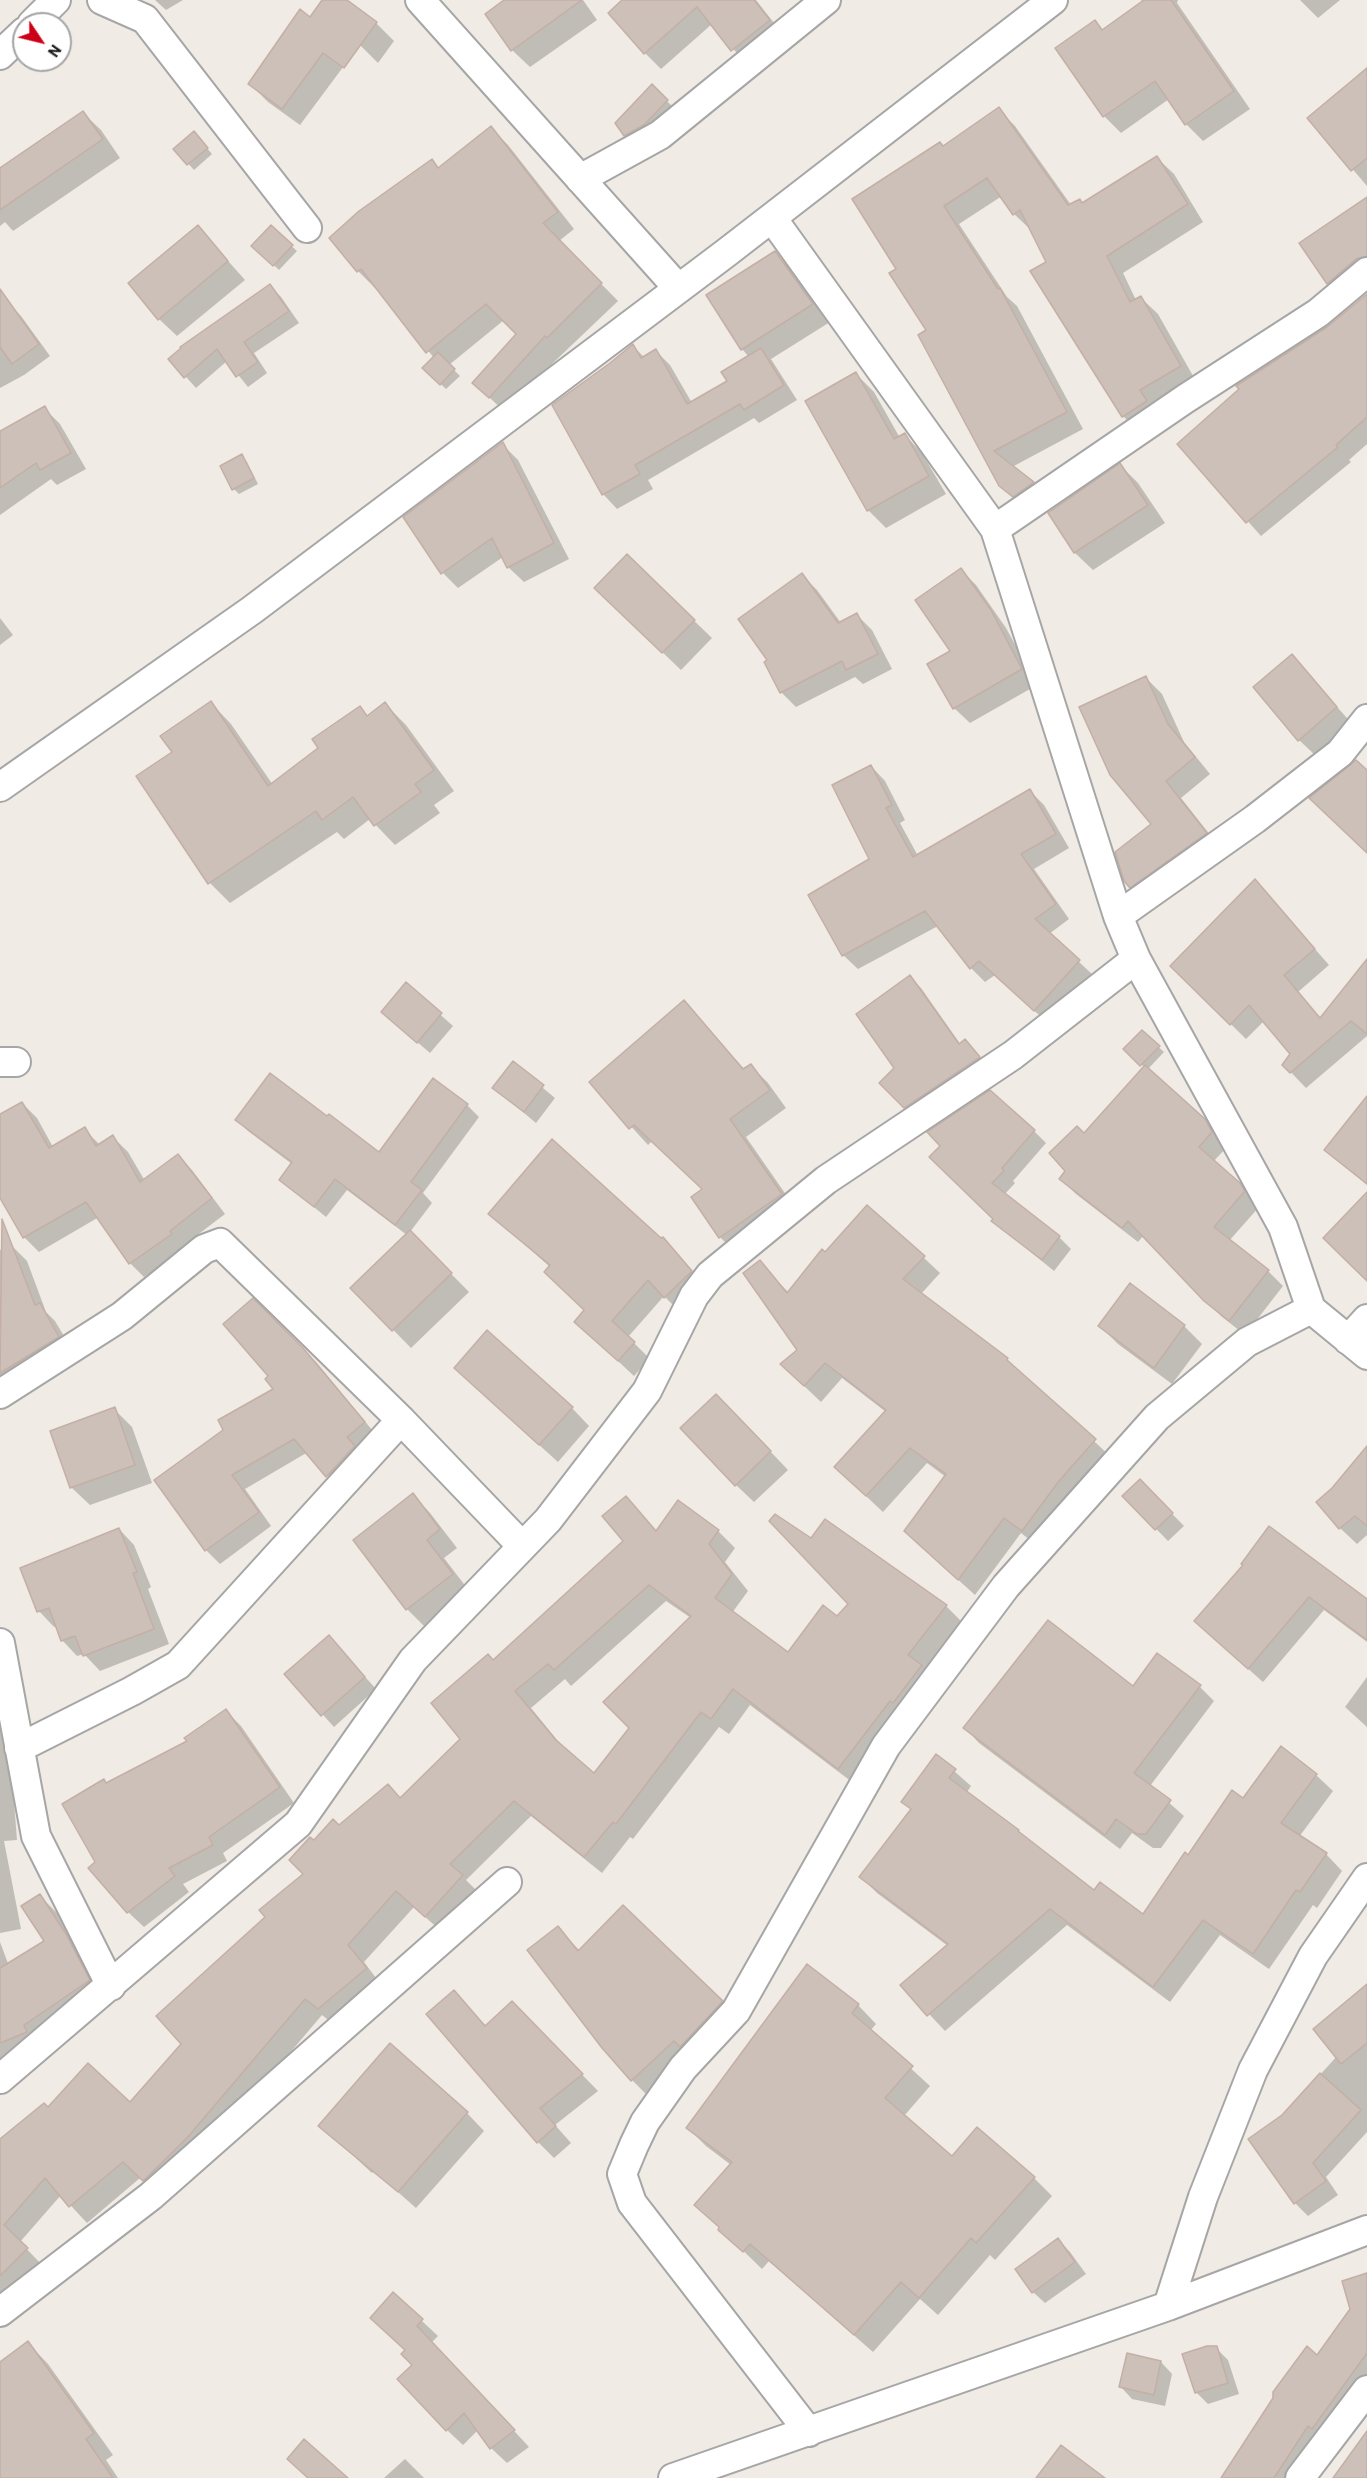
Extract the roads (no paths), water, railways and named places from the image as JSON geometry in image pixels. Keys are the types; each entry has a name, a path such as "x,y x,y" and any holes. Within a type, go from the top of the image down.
{"street":[{"path":"44,12 57,0"},
{"path":"102,0 145,19 307,228"},
{"path":"420,0 678,288"},
{"path":"580,178 660,135 826,0"},
{"path":"0,787 252,610 772,218 1053,0"},
{"path":"0,55 12,44"},
{"path":"772,218 995,529 1118,916 1136,959 1283,1227 1311,1309 1358,1347 1367,1319"},
{"path":"995,529 1185,399 1318,313 1367,272"},
{"path":"1118,916 1255,819 1340,753 1367,718"},
{"path":"0,2079 298,1824 413,1660 548,1520 647,1391 694,1296 710,1275 826,1180 1013,1055 1136,959"},
{"path":"0,1394 122,1316 204,1249 220,1243 401,1420 522,1546"},
{"path":"809,2432 632,2203 622,2174 634,2145 645,2122 683,2068 736,2011 886,1746 1006,1586 1157,1417 1247,1341 1311,1309"},
{"path":"19,1748 178,1665 401,1420"},
{"path":"0,1644 36,1836 111,1986"},
{"path":"1168,2306 1203,2197 1253,2070 1313,1956 1367,1878"},
{"path":"0,2312 151,2196 507,1882"},
{"path":"673,2478 1168,2306 1367,2230"},
{"path":"1300,2478 1367,2390"}]}
